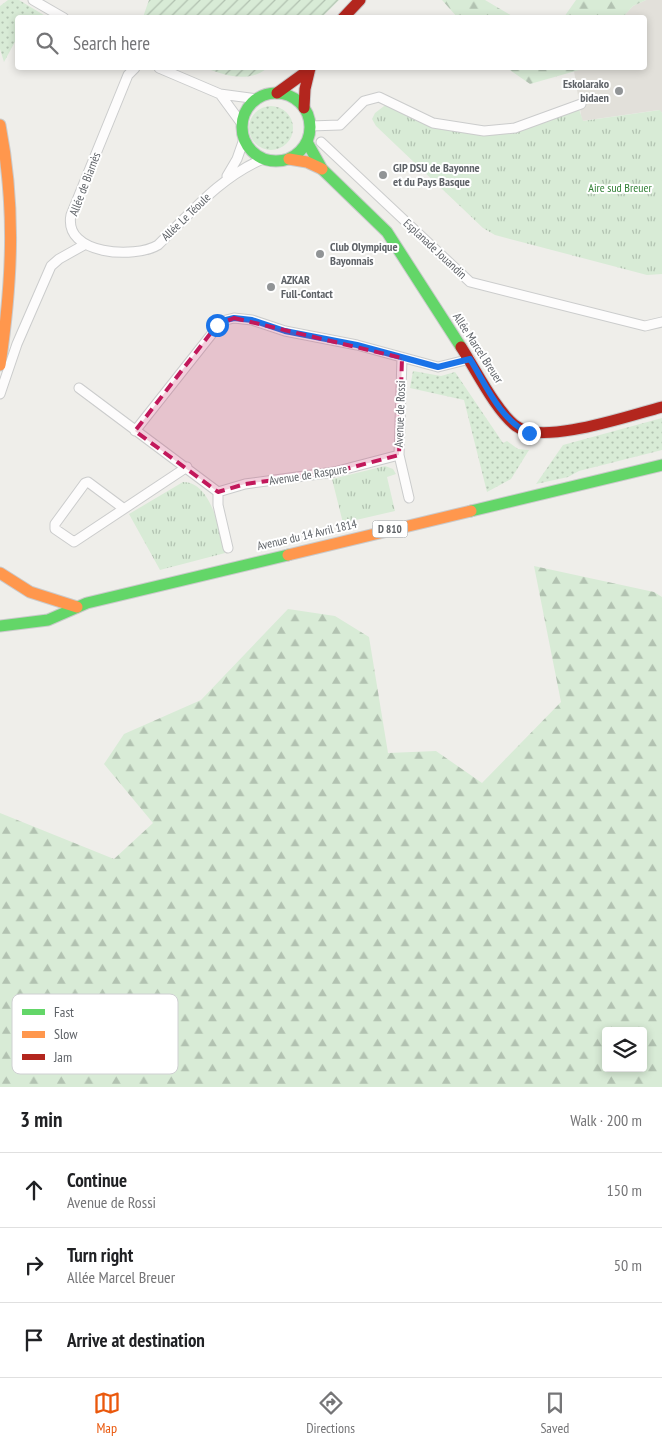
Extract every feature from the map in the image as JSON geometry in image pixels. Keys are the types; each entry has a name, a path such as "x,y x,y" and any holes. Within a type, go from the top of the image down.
{"main road":[{"path":"346,15 360,0"},
{"path":"307,70 277,93 258,99 250,106 242,124 244,139 254,154 263,159 277,162 289,159 300,152 307,142 310,126 304,108 310,70"},
{"path":"277,93 292,98 304,108"},
{"path":"0,124 13,202 12,284 0,365"},
{"name":"Allée Marcel Breuer","path":"307,142 322,169 382,227 507,417 517,428 529,433 555,433 662,407"},
{"name":"Allée Marcel Breuer","path":"289,159 306,162 322,169"},
{"name":"Avenue du 14 Avril 1814","path":"0,626 48,620 77,607 264,559 662,465"},
{"path":"0,573 30,592 77,607"}],"street":[{"path":"33,0 59,15"},
{"name":"Allée de Biarnès","path":"84,245 73,235 70,223 71,215 128,76 133,70"},
{"path":"164,70 220,94 258,99"},
{"path":"220,94 242,124"},
{"path":"310,126 340,125 364,101 379,96 433,123 484,131 516,128 581,104"},
{"name":"Allée Le Téoule","path":"226,178 237,159 244,139"},
{"name":"Esplanade Jouandin","path":"322,142 470,282 646,326 662,322"},
{"name":"Allée Le Téoule","path":"84,245 134,252 148,250 158,245 226,178 245,166 263,159"},
{"path":"0,394 21,335 51,266 59,259 84,245"},
{"path":"135,431 217,325 222,321 234,318 252,320 285,331 357,345 438,367 470,359"},
{"name":"Avenue de Rossi","path":"402,358 399,455 409,498"},
{"path":"79,388 218,492 218,505 228,548"},
{"name":"Avenue de Raspure","path":"218,492 245,484 334,472 399,455"},
{"path":"123,508 88,482 84,483 55,524 55,529 74,542 187,467"}],"highlighted area":[{"path":"234,318 402,358 399,455 334,472 245,484 218,492 135,431 217,325"}],"shaded area":[{"path":"646,0 662,0 662,113 659,110 582,121 574,71 647,70 647,15 625,15 633,6"}],"green space":[{"path":"8,0 19,0 44,15 15,15 15,42 4,62 0,49 0,6"},
{"path":"149,0 339,0 324,15 144,15"},
{"path":"442,0 485,0 511,15 455,15"},
{"path":"576,0 646,0 633,6 625,15 565,15"},
{"path":"212,70 264,70 245,77"},
{"path":"510,70 579,70 530,84"},
{"name":"Aire sud Breuer","path":"388,103 434,125 483,133 579,109 583,121 660,110 662,113 662,274 647,275 495,235 483,228 376,126 372,119 375,113"},
{"path":"271,106 283,110 289,116 293,128 289,140 283,146 271,150 259,146 253,140 249,128 253,116 259,110"},
{"path":"413,371 441,376 455,372 503,443 507,441 518,449 529,450 511,479 487,492 464,400 410,388"},
{"path":"662,418 662,450 579,471 568,477 536,484 563,445"},
{"path":"385,466 393,469 396,474 387,477 395,511 343,523 332,479"},
{"path":"183,482 193,484 208,499 217,521 225,553 160,570 129,514"},
{"path":"534,566 654,592 662,597 662,1087 0,1087 0,813 114,859 153,823 104,764 124,734 201,700 288,609 335,616 369,637 388,753 436,751 482,783 561,702"}],"traffic: fast":[{"path":"276,93 289,96 300,103 307,114 310,127 307,140 300,151 289,158 276,161 263,158 252,151 245,140 242,127 245,114 252,103 263,96 276,93"},
{"path":"307,142 322,169 387,232 461,347"},
{"path":"471,511 662,465"},
{"path":"0,626 48,620 87,603 288,555"}],"traffic: slow":[{"path":"0,125 5,156 10,216 7,304 0,365"},
{"path":"289,159 307,162 322,169"},
{"path":"288,555 471,511"},
{"path":"0,573 30,592 77,607"}],"traffic: jam":[{"path":"346,15 360,0"},
{"path":"277,93 309,70"},
{"path":"304,108 305,89 310,70"},
{"path":"461,347 501,411 516,426 528,431 545,433 565,431 609,422 662,407"}],"place":[{"name":"Eskolarako bidaen","path":"619,91"},
{"name":"GIP DSU de Bayonne et du Pays Basque","path":"383,175"},
{"name":"Club Olympique Bayonnais","path":"320,254"},
{"name":"AZKAR Full-Contact","path":"271,287"}],"route":[{"path":"217,325 222,321 234,318 252,320 285,331 357,345 438,367 470,359 503,412 517,428 529,433"}]}
